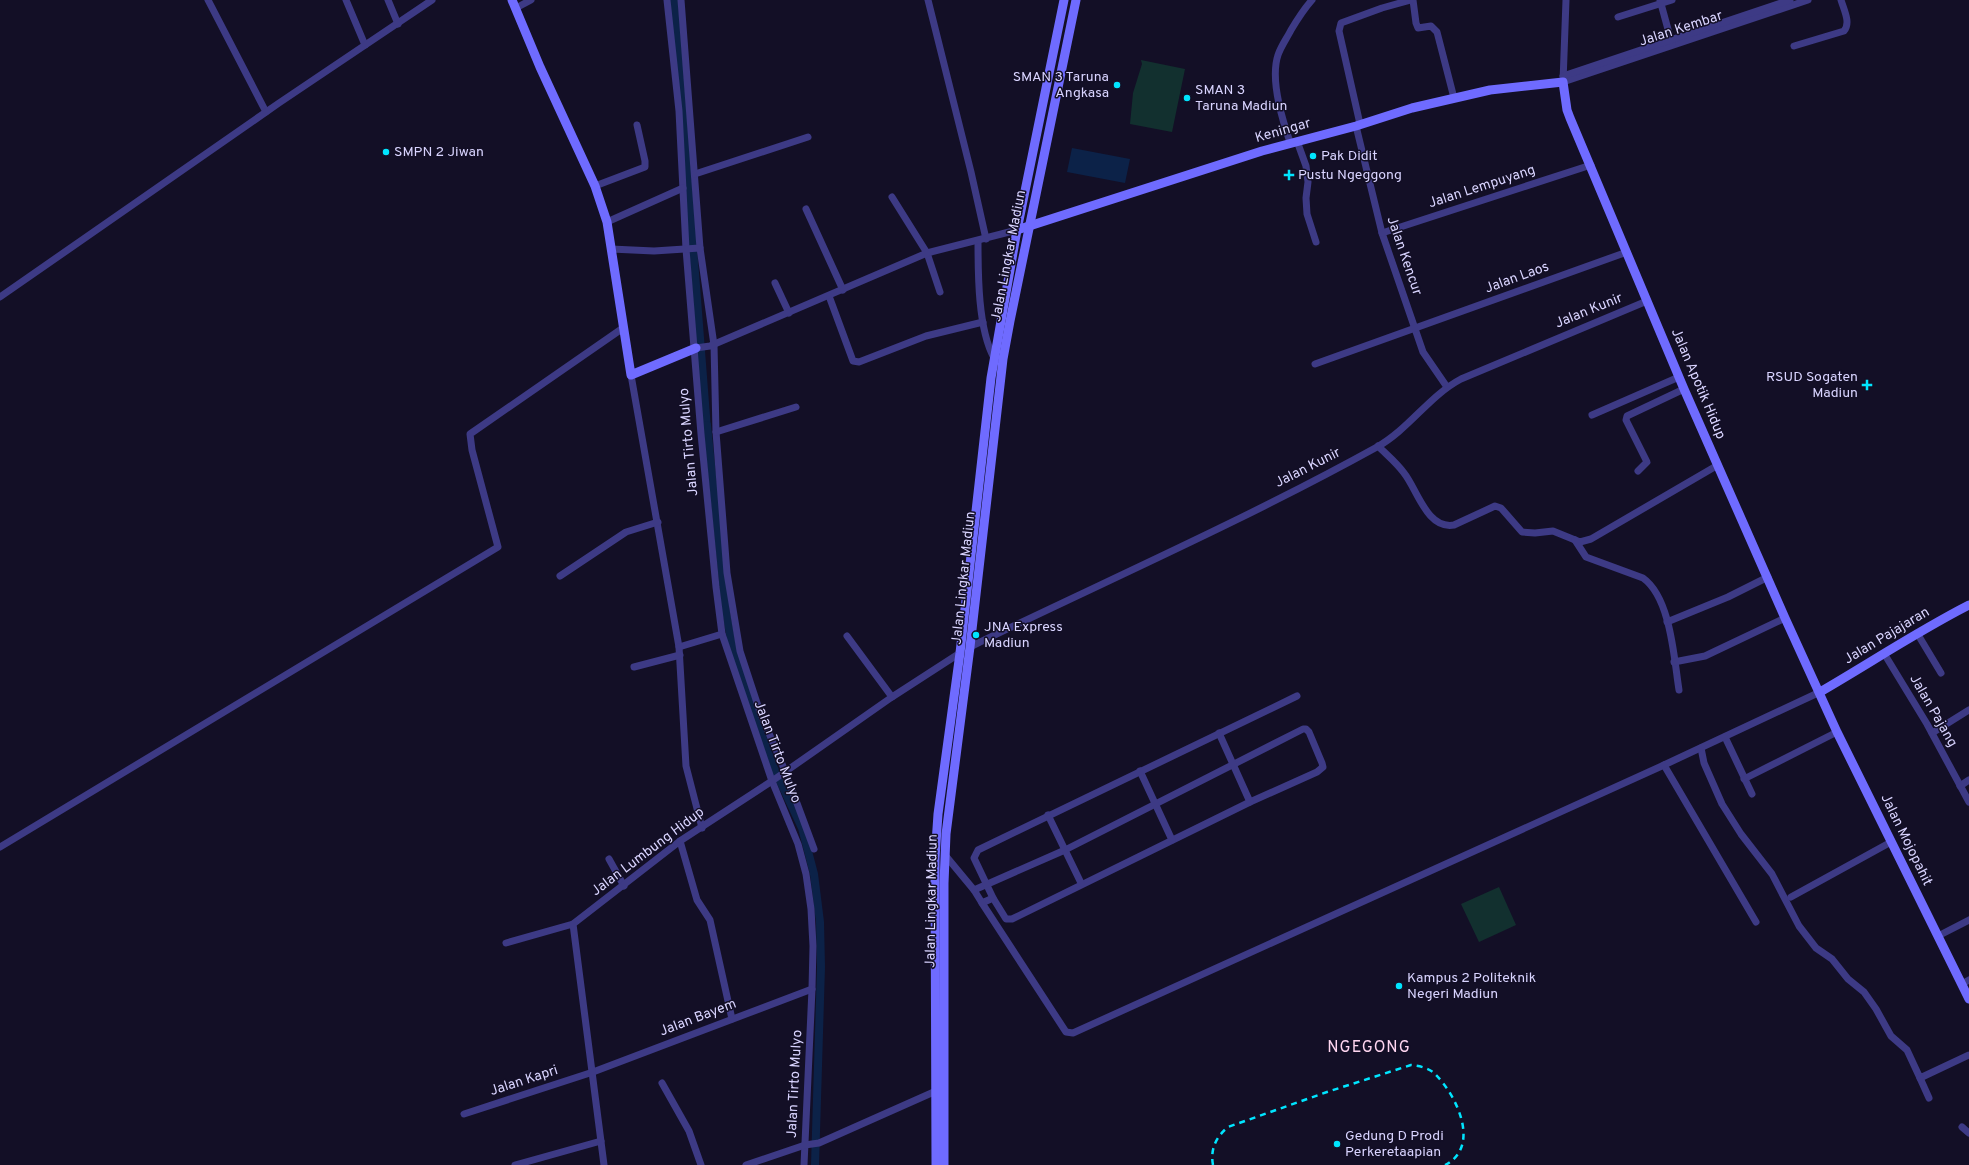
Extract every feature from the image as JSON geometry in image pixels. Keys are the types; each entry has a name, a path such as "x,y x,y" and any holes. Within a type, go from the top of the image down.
{"main road":[{"name":"Jalan Lingkar Madiun","path":"936,1165 936,837 1017,230 1064,0"},
{"name":"Jalan Lingkar Madiun","path":"944,1165 946,834 970,646 999,359 1029,226 1076,0"},
{"path":"514,4 540,67 595,186 607,222 623,328 632,375 695,349"},
{"path":"1050,72 1060,75"},
{"name":"Keningar","path":"1017,230 1293,142 1358,125 1412,108 1490,90 1563,79"},
{"name":"Jalan Apotik Hidup","path":"1563,79 1567,110 1628,252 1647,301 1684,389 1785,618 1820,692"},
{"name":"Jalan Pajajaran","path":"1820,692 1885,655 1917,633 1969,605"},
{"name":"Jalan Mojopahit","path":"1820,692 1837,732 1891,842 1938,936 1965,982 1969,999"}],"street":[{"path":"208,0 266,112"},
{"path":"346,0 365,45"},
{"path":"388,0 398,24"},
{"path":"0,297 266,112 432,0"},
{"path":"514,4 531,0"},
{"name":"Jalan Tirto Mulyo","path":"667,0 678,111 695,349 716,587 722,634 773,780 791,826 806,874 811,909 813,946 812,989 804,1165"},
{"path":"681,0 695,174 699,248 712,346 716,432 727,573 740,651 760,712 814,849"},
{"path":"928,0 971,172 986,239"},
{"path":"1312,0 1301,13 1284,43 1278,55 1275,68 1277,91 1293,142 1306,166 1307,214 1316,242"},
{"path":"1412,0 1418,28 1431,26 1437,32 1454,98"},
{"name":"Jalan Kencur","path":"1412,0 1382,8 1341,23 1339,31 1382,233 1423,352 1447,388"},
{"path":"1563,79 1566,0"},
{"path":"1618,16 1660,2 1672,0"},
{"name":"Jalan Kembar","path":"1728,24 1790,0"},
{"name":"Jalan Kembar","path":"1563,79 1728,24 1808,0"},
{"path":"1794,46 1844,32 1847,22 1841,0"},
{"path":"1660,2 1671,43"},
{"path":"595,186 645,167 637,125"},
{"path":"695,174 808,137"},
{"name":"Jalan Lempuyang","path":"1382,233 1591,165"},
{"path":"607,222 683,188"},
{"path":"892,196 927,253 940,292"},
{"path":"806,209 843,290"},
{"path":"695,349 712,346 927,253 1017,230"},
{"path":"978,241 978,268 986,343 999,359"},
{"path":"611,249 654,251 699,248"},
{"name":"Jalan Laos","path":"1315,364 1628,252"},
{"path":"775,283 790,313"},
{"path":"829,296 853,361 859,362 926,336 983,322"},
{"name":"Jalan Kunir","path":"970,646 1227,524 1327,474 1399,433 1447,388 1461,379 1647,301"},
{"path":"0,847 498,547 472,450 470,434 623,328"},
{"path":"632,375 648,475 658,522 679,647 686,766 702,828"},
{"path":"1592,415 1679,377"},
{"path":"1638,471 1647,462 1626,420 1626,416 1684,389"},
{"path":"716,432 796,407"},
{"path":"1378,446 1405,473 1428,512 1439,524 1447,526 1454,525 1495,506 1501,508 1522,532 1535,534 1553,531 1580,542 1591,539 1718,465"},
{"path":"560,576 626,532 658,522"},
{"path":"1575,540 1586,557 1644,578 1651,584 1656,592 1667,622 1679,690"},
{"path":"1667,622 1728,597 1768,578"},
{"path":"1674,662 1705,656 1785,618"},
{"path":"1917,633 1941,673"},
{"path":"679,647 722,634"},
{"path":"847,636 892,697"},
{"name":"Jalan Lumbung Hidup","path":"574,924 680,842 773,780 892,697 960,653"},
{"path":"634,667 680,655"},
{"name":"Jalan Pajang","path":"1885,655 1932,733 1969,802"},
{"path":"945,855 974,890 1066,1032 1073,1033 1664,765 1820,692"},
{"path":"974,890 986,885 1065,850 1303,729 1310,732 1322,763 1321,770 1250,802 1009,919 1003,917 986,885 974,858 978,850 1297,696"},
{"path":"1932,733 1969,710"},
{"path":"1744,779 1837,732"},
{"path":"1219,733 1250,802"},
{"path":"1725,737 1752,794"},
{"path":"1701,748 1704,762 1722,804 1741,834 1772,874 1799,926 1816,948 1832,959 1848,979 1864,992 1876,1008 1891,1036 1907,1050 1929,1098"},
{"path":"1664,765 1756,922"},
{"path":"1140,771 1172,840"},
{"path":"1960,786 1969,780"},
{"path":"1048,815 1081,883"},
{"path":"680,842 697,900 710,920 732,1019"},
{"path":"1791,897 1891,842"},
{"path":"609,859 624,886"},
{"path":"982,903 993,898"},
{"path":"1938,936 1969,920"},
{"path":"506,943 574,924 604,1165"},
{"name":"Jalan Bayem","path":"593,1072 812,989"},
{"path":"1920,1078 1969,1055"},
{"name":"Jalan Kapri","path":"464,1114 593,1072"},
{"path":"662,1083 689,1131 701,1165"},
{"path":"746,1165 806,1145 819,1143 936,1091"},
{"path":"1962,1127 1969,1133"},
{"path":"515,1165 601,1141"}],"green space":[{"path":"1141,60 1185,69 1172,132 1130,124 1133,93 1142,64"},
{"path":"1499,887 1516,925 1479,942 1461,904"}],"water":[{"path":"1072,148 1130,159 1125,183 1067,172"}],"waterway":[{"path":"674,0 707,429"},
{"path":"707,425 726,612 732,645 748,698 773,766 802,828 814,874 820,922 821,967 815,1165"}],"railway":[{"path":"1213,1165 1213,1149 1217,1139 1228,1127 1327,1092 1411,1065 1425,1068 1434,1073 1444,1084 1458,1108 1464,1134 1462,1146 1456,1157 1445,1165"}],"place":[{"name":"SMAN 3 Taruna Angkasa","path":"1117,85"},
{"name":"SMAN 3 Taruna Madiun","path":"1187,98"},
{"name":"SMPN 2 Jiwan","path":"386,152"},
{"name":"Pak Didit","path":"1313,156"},
{"name":"Pustu Ngeggong","path":"1289,175"},
{"name":"RSUD Sogaten Madiun","path":"1867,385"},
{"name":"JNA Express Madiun","path":"976,635"},
{"name":"Kampus 2 Politeknik Negeri Madiun","path":"1399,986"},
{"name":"Gedung D Prodi Perkeretaapian","path":"1337,1144"}],"district":[{"name":"NGEGONG","path":"1369,1048"}]}
